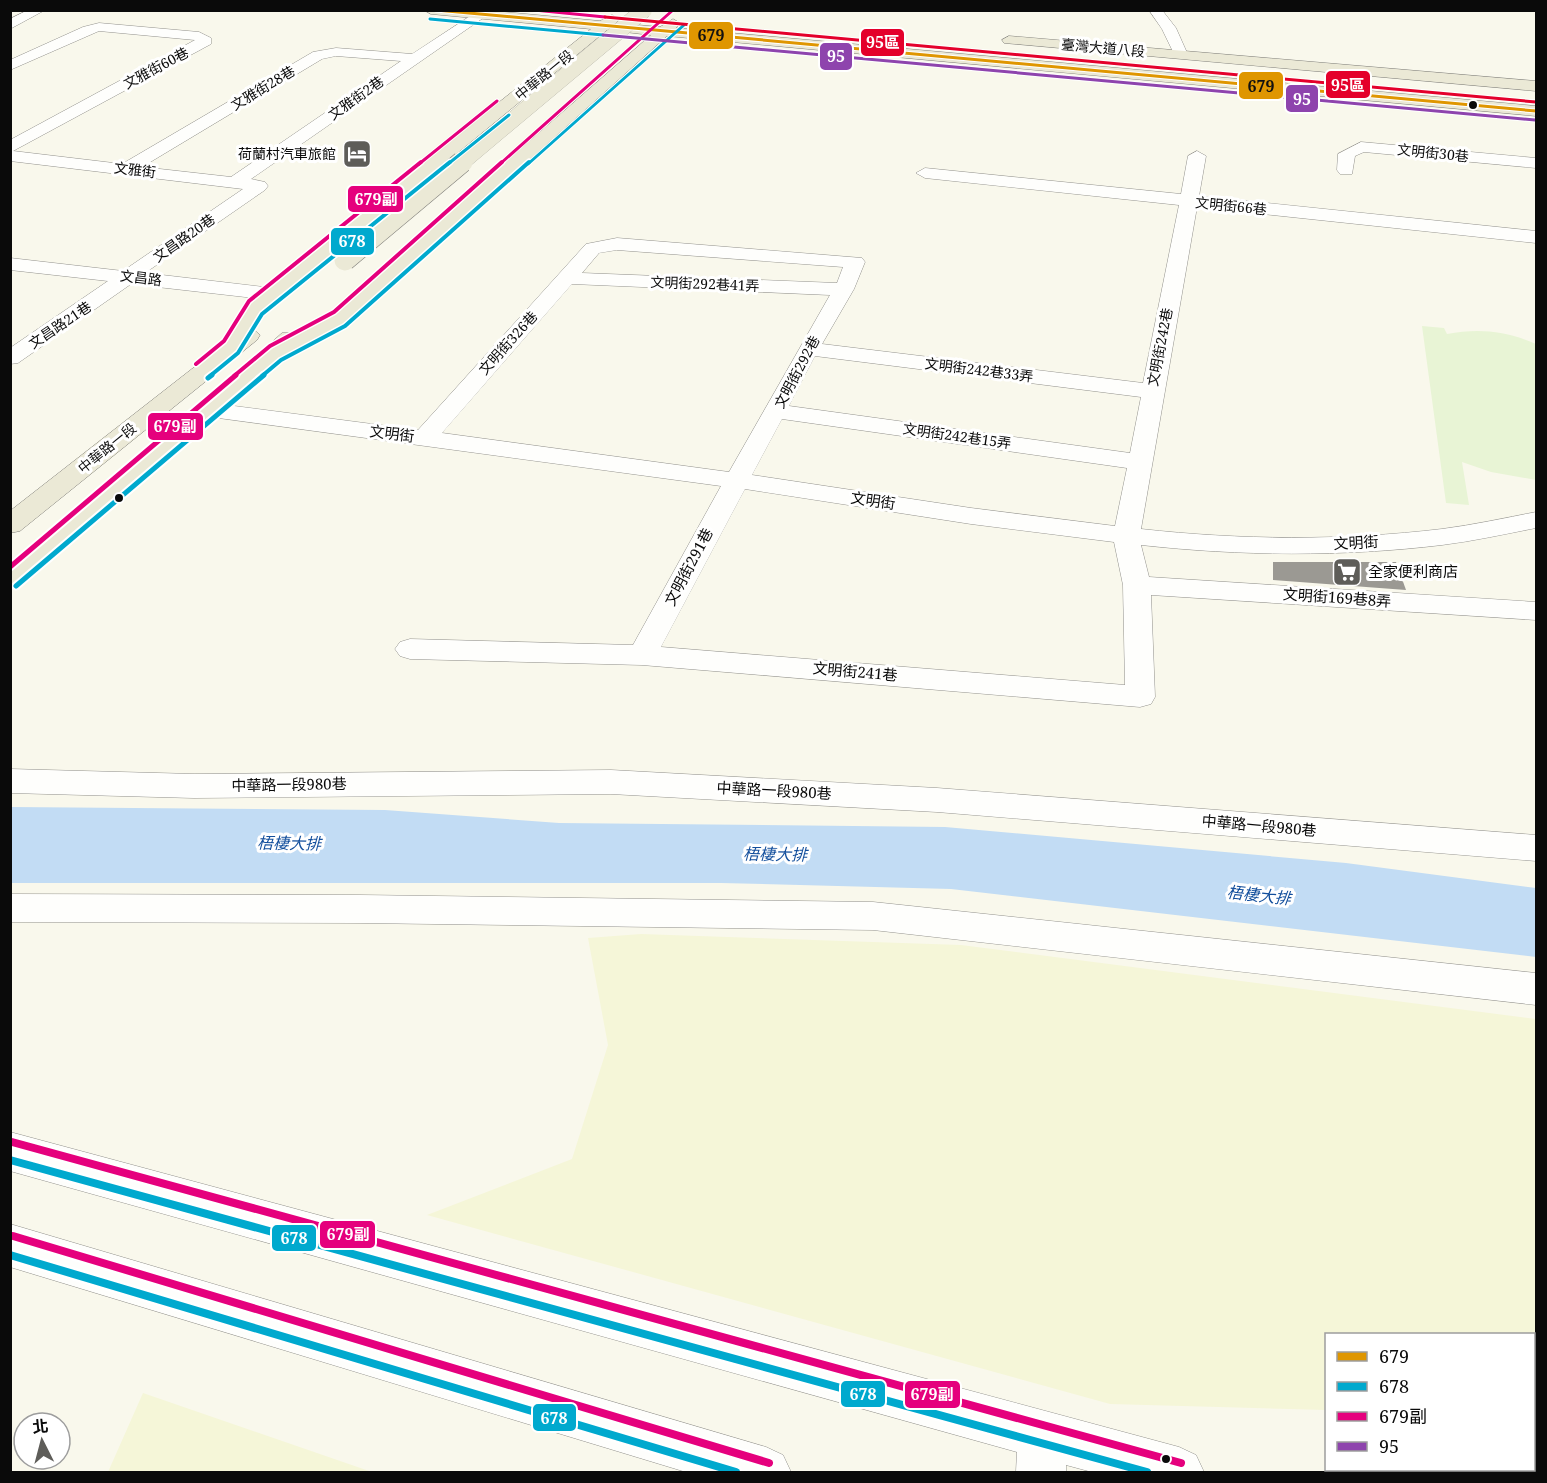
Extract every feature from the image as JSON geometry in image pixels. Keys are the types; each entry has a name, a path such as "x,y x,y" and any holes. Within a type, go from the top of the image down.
{"main road":[{"name":"臺灣大道八段","path":"430,10 478,15 674,17 1181,55 1536,86"},
{"name":"臺灣大道八段","path":"511,10 615,17"},
{"name":"臺灣大道八段","path":"590,10 615,17"},
{"name":"臺灣大道八段","path":"644,10 674,17 1536,111"},
{"name":"中華路一段","path":"10,525 231,347 283,311 644,10"},
{"name":"中華路一段","path":"231,347 255,308 615,17"},
{"name":"臺灣大道八段","path":"674,17 1536,94"},
{"name":"臺灣大道八段","path":"674,17 1536,103"},
{"path":"10,579 276,353 310,315 674,17"},
{"path":"276,353 339,319 674,17"}],"street":[{"path":"1155,10 1170,28 1181,55"},
{"path":"10,16 32,14"},
{"path":"10,25 32,14"},
{"name":"文雅街2巷","path":"234,183 478,15"},
{"name":"文雅街60巷","path":"10,66 99,27 199,36 206,41 10,147"},
{"name":"文雅街28巷","path":"126,169 318,55 336,52 413,58"},
{"name":"文明街30巷","path":"1346,170 1347,154 1361,147 1536,163"},
{"name":"文雅街","path":"10,156 260,186"},
{"name":"文明街242巷","path":"1126,538 1151,391 1197,156"},
{"name":"文明街66巷","path":"926,173 1536,237"},
{"name":"文昌路20巷","path":"109,291 260,186"},
{"name":"文明街326巷","path":"424,438 593,248 617,244 855,262"},
{"name":"文明街292巷","path":"736,480 776,411 808,349 844,289 855,262"},
{"name":"文昌路","path":"10,264 272,294"},
{"name":"文明街292巷41弄","path":"566,278 844,289"},
{"name":"文昌路","path":"10,280 255,308"},
{"name":"文昌路21巷","path":"10,358 109,291"},
{"name":"文明街242巷33弄","path":"808,349 1151,391"},
{"name":"文明街","path":"211,410 736,480 1126,538 1219,545 1308,546 1491,531 1536,520"},
{"name":"文明街242巷15弄","path":"776,411 1139,462"},
{"name":"文明街291巷","path":"642,655 736,480"},
{"name":"文明街241巷","path":"410,649 642,655 1140,697 1137,585 1126,538"},
{"name":"文明街169巷8弄","path":"1137,585 1536,611"},
{"name":"中華路一段980巷","path":"10,782 194,786 611,782 937,800 1536,848"},
{"path":"10,908 360,909 873,916 1536,989"},
{"path":"10,1151 1041,1454 1179,1473"},
{"path":"10,1245 766,1473"}],"green space":[{"path":"1422,326 1444,328 1447,334 1470,331 1493,332 1536,344 1536,480 1491,472 1462,462 1469,505 1446,503"},
{"path":"641,934 961,945 1536,1019 1536,1416 1535,1333 1325,1333 1325,1410 1110,1404 427,1215 572,1159 608,1045 588,938"},
{"path":"143,1393 372,1472 108,1472"}],"water":[{"name":"梧棲大排","path":"11,807 385,810 559,823 945,827 1346,863 1536,888 1536,957 951,889 721,883 11,883"}],"building":[{"name":"全家便利商店","path":"1273,562 1396,562 1406,590 1273,580"}],"transit line":[{"name":"679","path":"436,10 1536,111"},
{"name":"679副","path":"534,10 605,17"},
{"name":"679副","path":"10,567 270,346 334,312 673,10"},
{"name":"95區","path":"605,17 1536,102"},
{"name":"678","path":"430,19 603,35"},
{"name":"678","path":"16,586 281,360 345,326 684,25"},
{"name":"95","path":"603,35 1535,120"},
{"name":"679副","path":"196,364 224,341 249,301 497,101"},
{"name":"678","path":"208,378 238,353 262,314 509,115"},
{"name":"679副","path":"12,1142 1181,1463"},
{"name":"678","path":"10,1160 1147,1472"},
{"name":"679副","path":"13,1236 769,1463"},
{"name":"678","path":"10,1255 736,1472"}],"place":[{"name":"荷蘭村汽車旅館","path":"357,154"},
{"name":"全家便利商店","path":"1347,572"}]}
